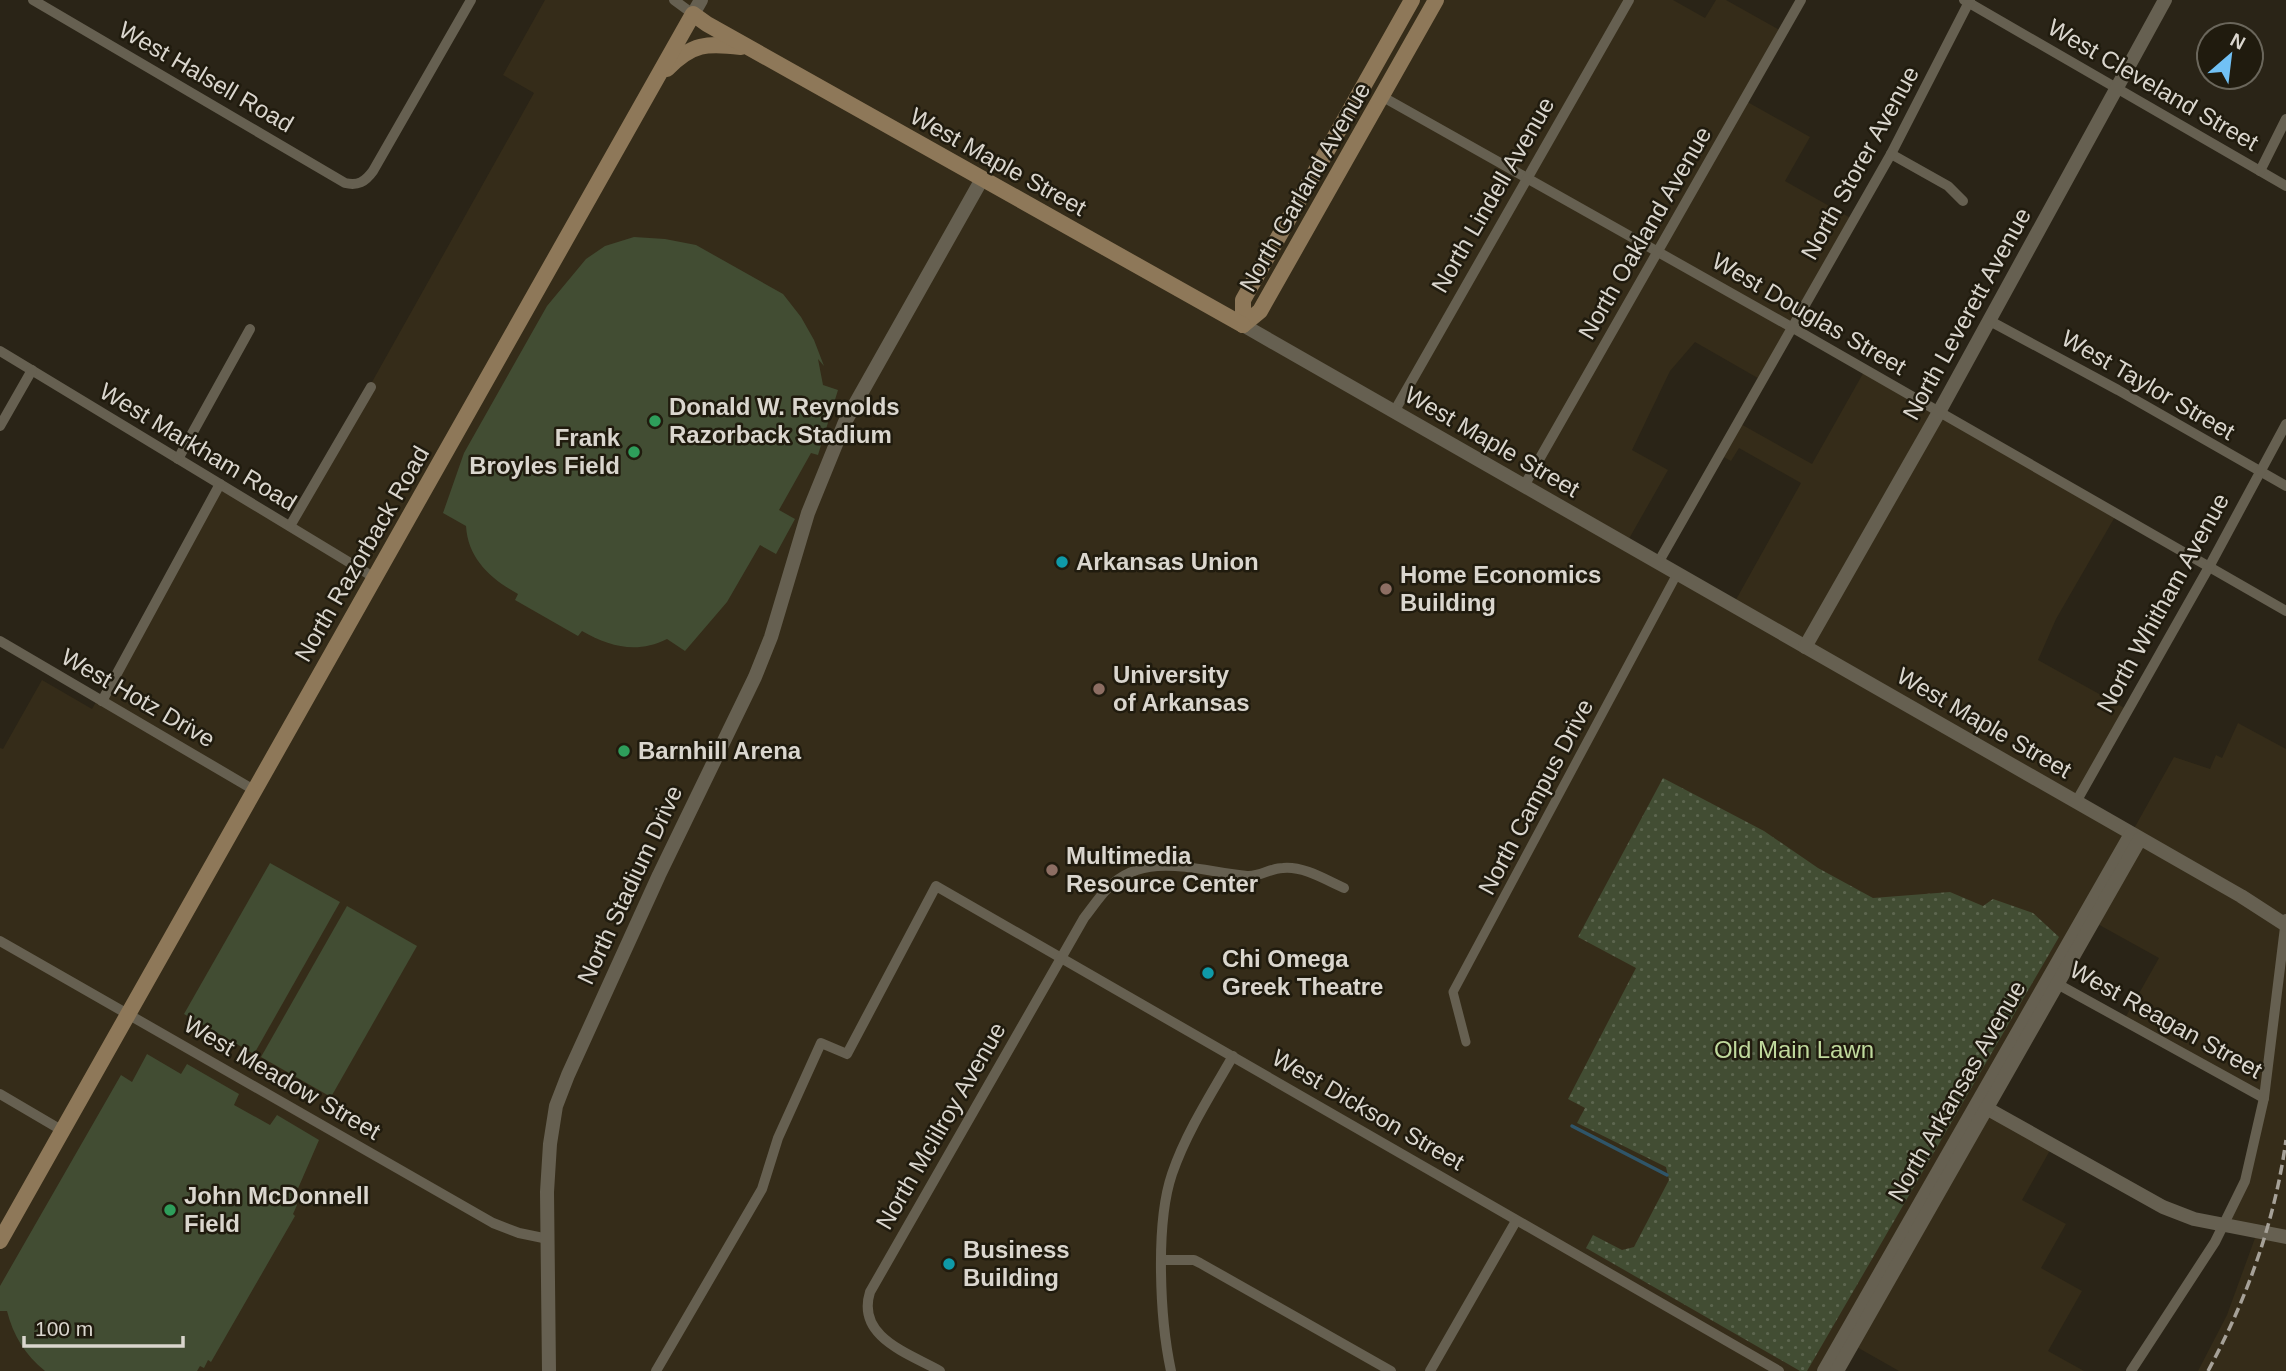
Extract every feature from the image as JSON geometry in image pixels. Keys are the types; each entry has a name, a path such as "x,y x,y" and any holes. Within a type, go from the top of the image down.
{"main road":[{"name":"North Garland Avenue","path":"1243,325 1243,300 1412,0"},
{"name":"North Garland Avenue","path":"1243,325 1260,311 1436,0"},
{"name":"West Maple Street","path":"697,7 749,48 1243,325"},
{"name":"North Razorback Road","path":"0,1241 697,7"},
{"path":"656,81 689,50 706,44 749,48"}],"street":[{"name":"West Halsell Road","path":"33,0 345,183 360,184 368,179 373,171 471,0"},
{"name":"West Maple Street","path":"674,0 697,7"},
{"name":"North Lindell Avenue","path":"1394,412 1629,0"},
{"name":"North Oakland Avenue","path":"1524,486 1801,0"},
{"name":"North Leverett Avenue","path":"1805,647 1990,321 2165,0"},
{"name":"West Cleveland Street","path":"1967,1 2286,186"},
{"name":"North Storer Avenue","path":"1658,563 1891,154 1931,79 1967,1"},
{"name":"West Douglas Street","path":"1383,97 2286,611"},
{"path":"2260,172 2286,119"},
{"path":"1891,154 1948,186 1963,201"},
{"name":"North Stadium Drive","path":"549,1371 550,1143 556,1106 654,887 755,677 771,637 808,513 845,422 982,179"},
{"name":"West Taylor Street","path":"1990,321 2286,486"},
{"name":"West Maple Street","path":"1243,325 2286,922"},
{"path":"178,459 250,329"},
{"name":"West Markham Road","path":"0,351 375,578"},
{"path":"0,426 32,370"},
{"path":"290,526 372,387"},
{"name":"North Whitham Avenue","path":"2076,802 2209,567 2286,424"},
{"path":"102,701 219,484"},
{"name":"North Campus Drive","path":"1466,1042 1453,992 1677,574"},
{"name":"West Hotz Drive","path":"0,641 254,790"},
{"name":"North Arkansas Avenue","path":"1824,1371 1982,1105 2136,837"},
{"name":"North McIilroy Avenue","path":"940,1371 878,1335 868,1317 867,1301 870,1292 1084,918 1110,886 1132,872 1154,865 1187,866 1250,877 1283,867 1301,870 1344,888"},
{"name":"West Dickson Street","path":"656,1371 762,1189 778,1138 821,1042 847,1054 936,886 1779,1371"},
{"path":"2131,1371 2194,1276 2245,1181 2264,1098 2286,922"},
{"name":"West Meadow Street","path":"0,941 493,1223 519,1233 548,1239"},
{"name":"West Reagan Street","path":"2053,981 2264,1098"},
{"path":"1171,1371 1163,1309 1165,1202 1170,1178 1185,1142 1233,1056"},
{"path":"0,1094 63,1131"},
{"path":"1982,1105 2163,1207 2194,1219 2286,1237"},
{"name":"North Arkansas Avenue","path":"1837,1371 1982,1105"},
{"path":"1430,1371 1516,1221"},
{"path":"1162,1260 1194,1260 1391,1371"}],"shaded area":[{"name":"University of Arkansas","path":"545,0 1673,0 1705,18 1716,0 1726,0 1783,32 1744,100 1810,137 1785,181 1854,220 1763,381 1695,342 1670,371 1632,450 1668,470 1626,544 1733,605 1801,483 1739,448 1731,461 1720,455 1739,423 1812,464 1865,370 2116,515 2056,619 2038,660 2128,710 2076,802 2131,834 2174,757 2210,769 2216,755 2222,758 2238,723 2286,749 2286,1371 2198,1371 2227,1315 2255,1238 2256,1231 2224,1224 2245,1181 2264,1098 2124,1020 2159,958 2094,922 1987,1108 2053,1145 2022,1200 2066,1224 2041,1268 2082,1291 2048,1351 2084,1371 1899,1371 1848,1342 1832,1371 0,1371 0,748 3,749 42,680 92,709 220,484 289,526 371,387 534,93 503,75"}],"green space":[{"name":"Donald W. Reynolds Razorback Stadium","path":"634,237 696,245 783,294 814,340 824,366 818,359 823,385 838,390 818,455 811,453 779,510 795,519 776,554 760,545 727,602 685,651 667,639 656,644 624,647 582,631 578,636 515,600 518,594 490,575 476,558 466,526 443,513 464,453 547,306 586,259 605,246"},
{"name":"Old Main Lawn","path":"1663,778 1764,831 1818,868 1873,898 1950,892 1983,906 1993,899 2033,913 2059,937 1807,1371 1800,1371 1586,1248 1593,1235 1622,1250 1634,1247 1669,1180 1666,1167 1577,1123 1585,1108 1568,1099 1636,968 1578,937"},
{"path":"270,863 340,902 254,1054 184,1014"},
{"path":"347,906 417,946 331,1097 261,1057"},
{"name":"John McDonnell Field","path":"147,1054 181,1074 187,1064 239,1094 234,1105 270,1125 277,1115 319,1140 293,1200 297,1205 293,1214 295,1216 211,1362 208,1360 204,1368 200,1366 197,1371 45,1371 21,1344 7,1311 0,1311 0,1286 121,1075 132,1082"}],"waterway":[{"path":"1572,1126 1667,1175"}],"railway":[{"path":"2208,1371 2235,1316 2258,1259 2275,1200 2286,1140"}],"place":[{"name":"Donald W. Reynolds Razorback Stadium","path":"655,421"},
{"name":"Frank Broyles Field","path":"634,452"},
{"name":"Arkansas Union","path":"1062,562"},
{"name":"Home Economics Building","path":"1386,589"},
{"name":"University of Arkansas","path":"1099,689"},
{"name":"Barnhill Arena","path":"624,751"},
{"name":"Multimedia Resource Center","path":"1052,870"},
{"name":"Chi Omega Greek Theatre","path":"1208,973"},
{"name":"John McDonnell Field","path":"170,1210"},
{"name":"Business Building","path":"949,1264"}]}
